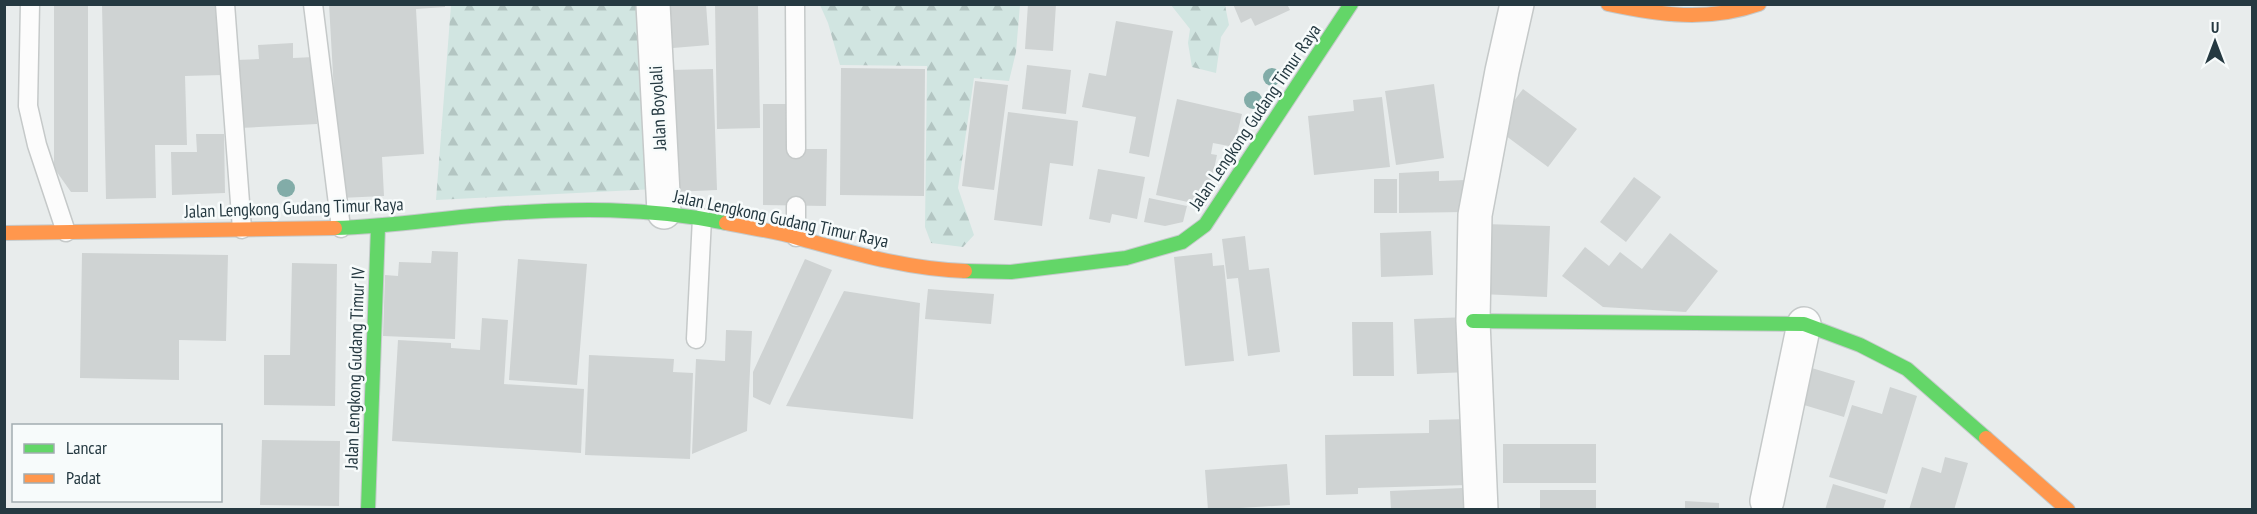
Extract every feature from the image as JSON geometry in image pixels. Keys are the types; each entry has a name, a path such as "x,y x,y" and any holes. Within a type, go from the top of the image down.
{"street":[{"name":"Jalan Boyolali","path":"653,4 664,212"},
{"name":"Jalan Lengkong Gudang Timur Raya","path":"4,233 378,227 495,214 615,209 664,212 702,218 796,237 860,256 936,270 1011,272 1125,258 1182,242 1205,225 1351,4"},
{"path":"1481,510 1473,321 1475,215 1517,4"},
{"path":"1608,4 1645,13 1699,17 1742,12 1759,4"},
{"name":"Jalan Lengkong Gudang Timur IV","path":"368,510 378,227"},
{"path":"1473,321 1804,324 1860,345 1907,369 2068,510"},
{"path":"1767,501 1804,324"}],"lane":[{"path":"30,4 28,106 37,145 66,232"},
{"path":"225,4 242,229"},
{"path":"313,4 341,228"},
{"path":"795,4 796,149"},
{"path":"796,206 796,237"},
{"path":"696,339 702,218"}],"green space":[{"path":"451,5 645,5 655,189 436,200"},
{"path":"820,5 1020,5 1016,52 1009,81 974,78 958,188 974,235 963,247 931,243 925,227 927,66 840,65 828,23"},
{"path":"1171,5 1225,5 1229,25 1221,37 1216,73 1192,67 1188,43 1190,29"}],"building":[{"path":"54,4 88,4 88,192 71,192 54,168"},
{"path":"102,4 221,4 223,75 185,76 187,145 155,145 156,198 106,199"},
{"path":"329,4 445,4 445,7 416,9 424,154 382,157 384,196 340,198"},
{"path":"669,4 706,4 709,45 673,48"},
{"path":"715,4 758,4 760,128 717,129"},
{"path":"1028,4 1056,4 1053,51 1025,49"},
{"path":"1233,4 1287,4 1290,10 1255,26 1251,18 1241,23"},
{"path":"1116,21 1173,31 1149,157 1129,153 1136,117 1082,107 1089,73 1106,76"},
{"path":"293,43 293,58 314,57 317,124 239,128 236,60 259,59 258,45"},
{"path":"1027,65 1071,70 1066,114 1022,109"},
{"path":"841,68 925,69 924,196 840,195"},
{"path":"713,69 717,190 673,192 669,70"},
{"path":"975,81 1008,85 994,190 962,186"},
{"path":"1434,84 1444,158 1396,165 1385,91"},
{"path":"1523,89 1577,129 1548,167 1494,127"},
{"path":"1382,97 1390,167 1314,175 1308,116 1354,111 1353,100"},
{"path":"1177,99 1242,114 1234,147 1213,143 1211,154 1217,155 1206,206 1156,195"},
{"path":"763,104 793,104 793,149 827,149 826,206 763,205"},
{"path":"1008,112 1078,121 1073,166 1050,163 1042,226 994,220"},
{"path":"196,134 224,134 225,193 172,195 171,152 197,152"},
{"path":"1098,169 1145,177 1137,219 1112,214 1110,223 1089,219"},
{"path":"1439,171 1439,181 1465,180 1465,212 1399,213 1399,173"},
{"path":"1634,177 1661,197 1626,242 1600,222"},
{"path":"1374,179 1397,179 1397,213 1374,213"},
{"path":"1149,198 1187,206 1183,222 1165,226 1144,222"},
{"path":"1484,224 1550,226 1547,297 1481,294"},
{"path":"1431,231 1433,275 1381,277 1380,233"},
{"path":"1670,233 1718,271 1686,312 1603,307 1562,276 1585,247 1609,266 1620,252 1642,269"},
{"path":"1245,236 1249,270 1269,268 1280,352 1248,356 1238,278 1227,279 1222,239"},
{"path":"432,251 458,252 455,339 383,336 385,275 398,276 399,262 431,263"},
{"path":"82,253 228,255 226,341 179,340 179,380 80,378"},
{"path":"1212,253 1213,266 1224,265 1234,361 1185,366 1174,257"},
{"path":"518,259 587,264 577,385 509,380"},
{"path":"805,259 832,270 770,405 753,397 753,372"},
{"path":"292,263 337,264 335,406 264,405 264,355 290,355"},
{"path":"928,289 994,294 991,324 925,319"},
{"path":"844,291 920,303 913,419 786,406"},
{"path":"1468,317 1470,372 1417,374 1414,319"},
{"path":"482,318 508,320 504,384 584,389 581,453 392,441 398,340 451,343 451,348 480,350"},
{"path":"1352,322 1393,322 1394,376 1353,376"},
{"path":"726,330 752,331 747,431 692,454 696,359 725,361"},
{"path":"589,355 674,359 673,372 693,373 690,459 585,455"},
{"path":"1805,366 1855,381 1844,417 1794,402"},
{"path":"1890,387 1917,396 1887,494 1829,477 1852,405 1882,414"},
{"path":"1468,419 1469,485 1358,488 1358,494 1326,495 1325,435 1429,433 1429,420"},
{"path":"262,440 340,441 339,506 260,505"},
{"path":"1503,444 1596,444 1596,483 1503,483"},
{"path":"1945,457 1968,463 1954,510 1909,510 1922,467 1941,473"},
{"path":"1287,464 1290,505 1208,510 1205,470"},
{"path":"1833,484 1886,500 1883,510 1825,510"},
{"path":"1463,488 1463,510 1391,510 1390,491"},
{"path":"1540,490 1596,490 1596,510 1540,510"},
{"path":"1685,501 1719,503 1719,510 1685,510"}],"traffic: fast":[{"path":"965,271 1011,272 1126,258 1182,242 1205,225 1351,4"},
{"path":"335,228 494,214 581,210 668,214 726,223"},
{"path":"368,510 378,227"},
{"path":"1473,321 1804,324 1860,345 1907,369 1986,438"}],"traffic: slow":[{"path":"1608,4 1684,15 1721,13 1759,4"},
{"path":"726,223 780,233 901,264 965,271"},
{"path":"4,233 335,228"},
{"path":"1986,438 2068,510"}]}
